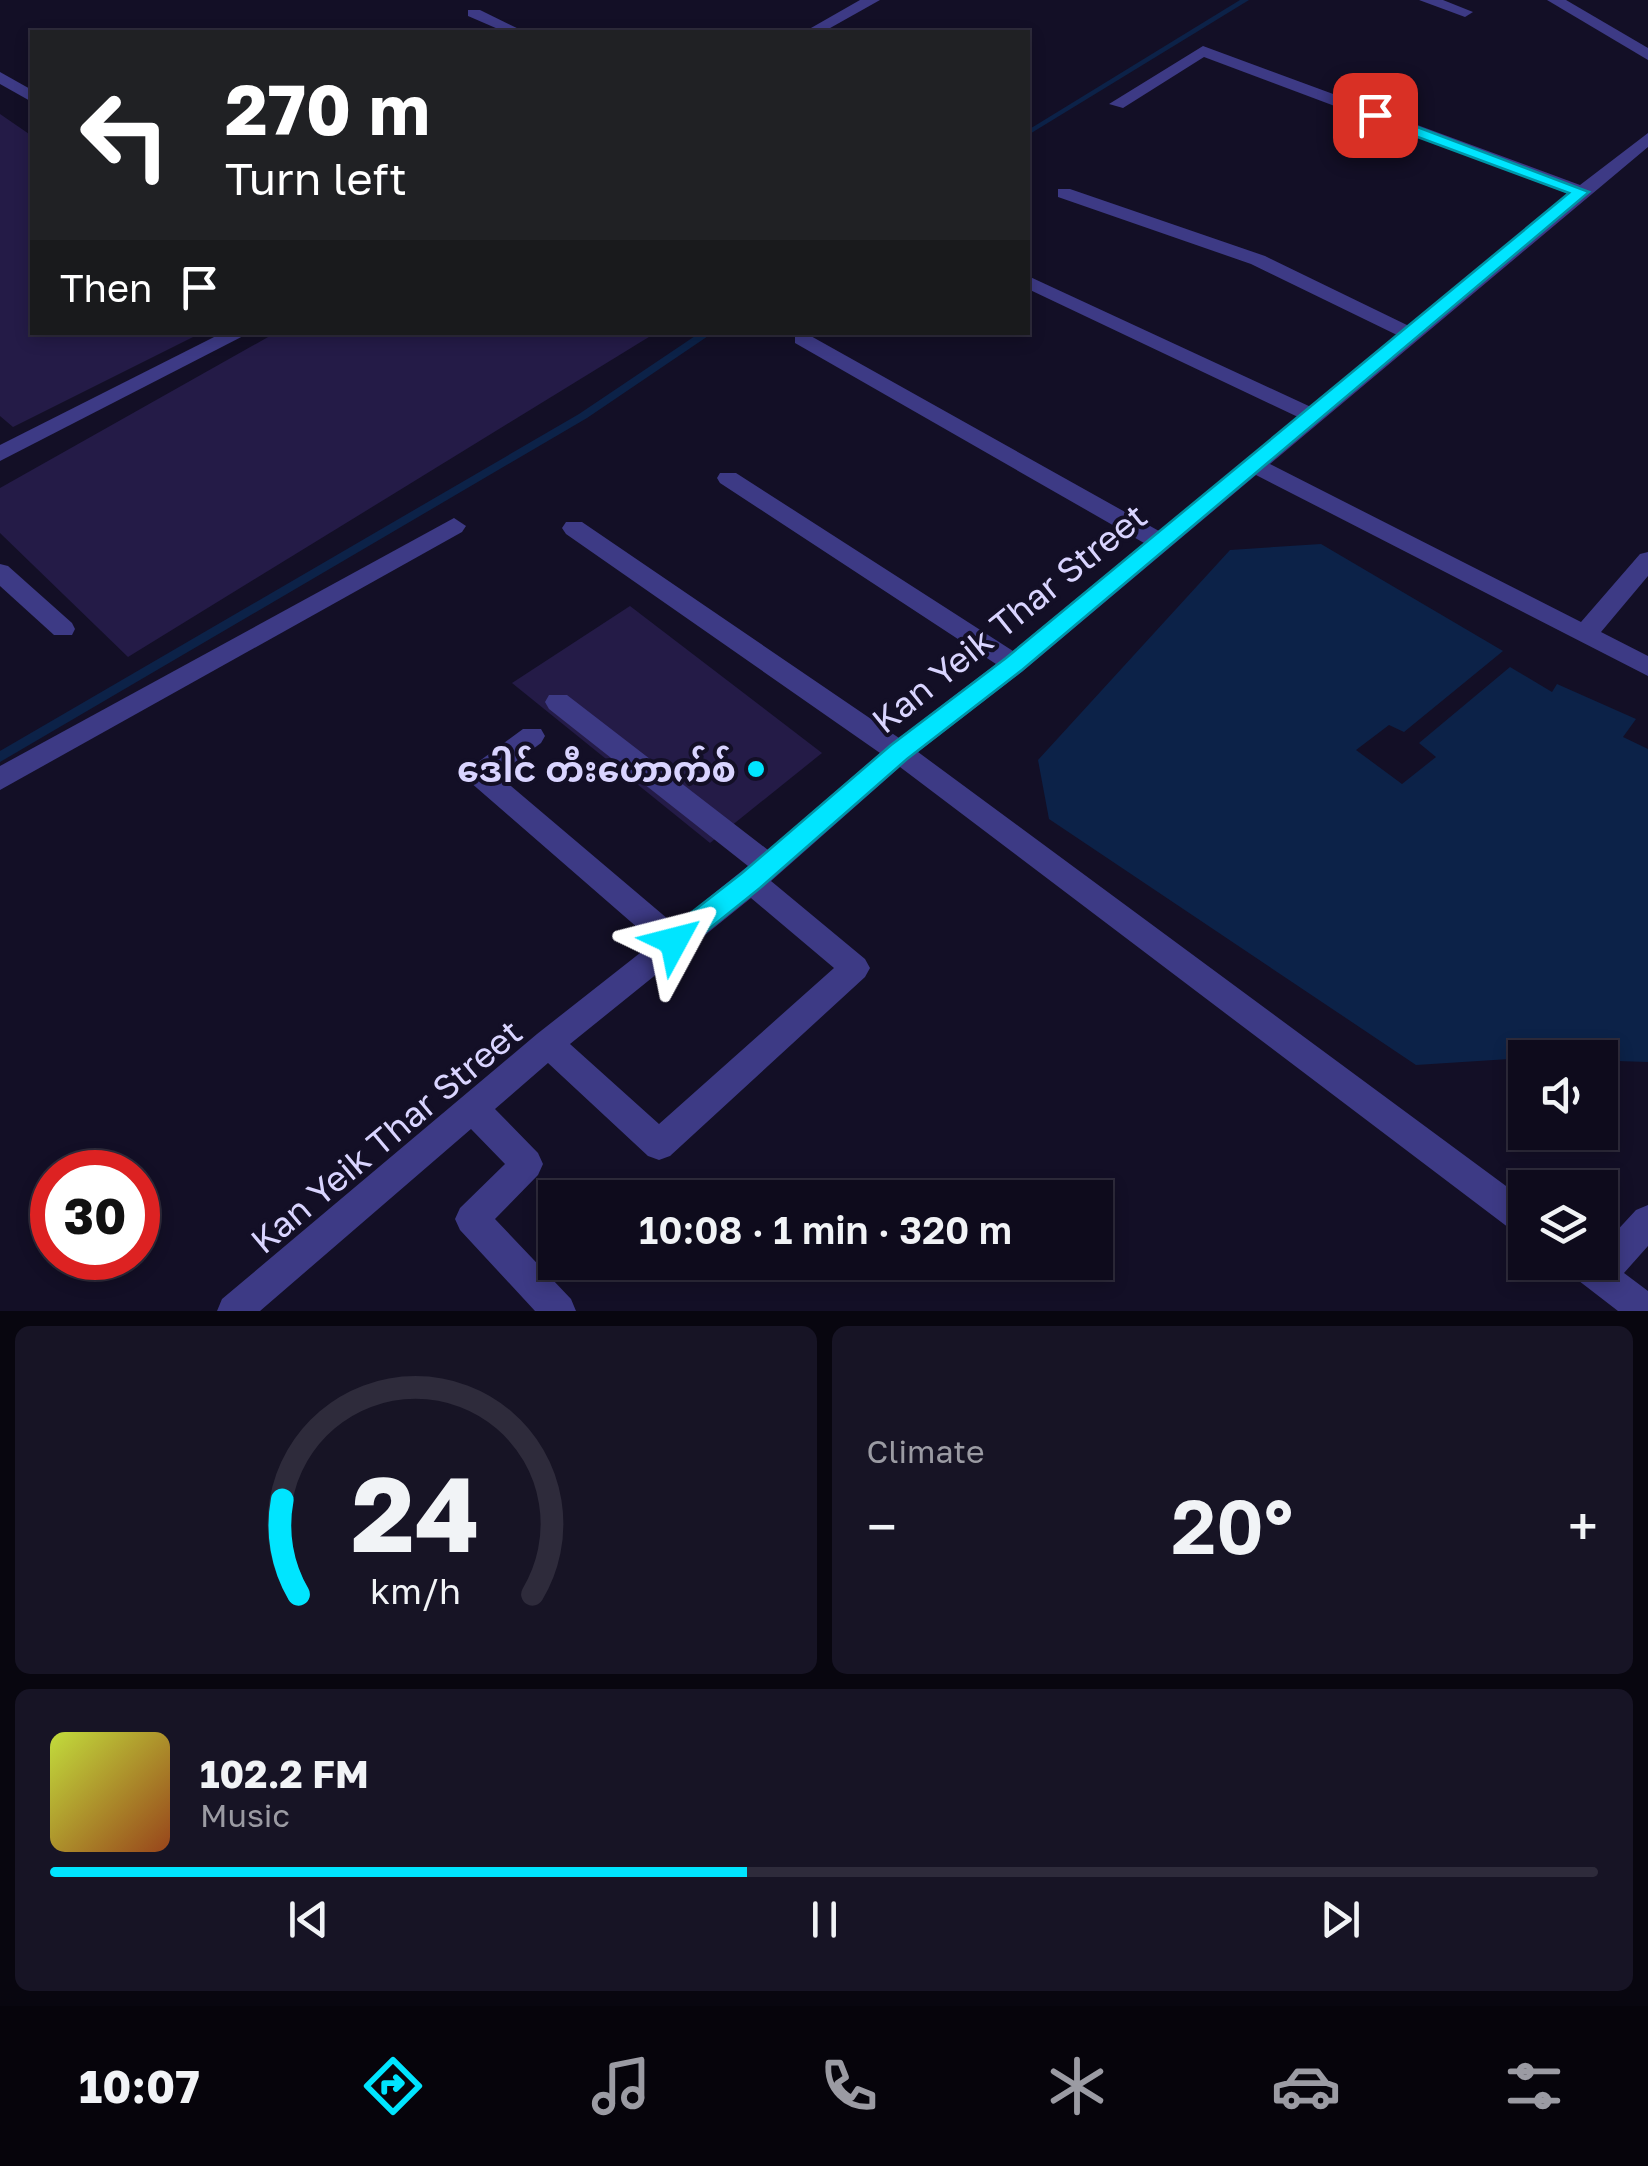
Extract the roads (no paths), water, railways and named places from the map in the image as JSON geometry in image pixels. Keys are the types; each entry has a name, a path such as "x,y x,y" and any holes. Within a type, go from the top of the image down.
{"street":[{"path":"816,30 872,0"},
{"path":"1427,0 1465,12"},
{"path":"1555,0 1648,54"},
{"path":"474,13 512,30"},
{"path":"1117,104 1203,51 1581,192"},
{"path":"0,78 30,97"},
{"name":"Kan Yeik Thar Street","path":"234,1311 899,752 1014,664 1648,138"},
{"path":"1064,193 1258,260 1412,335"},
{"path":"1030,283 1313,416"},
{"path":"0,454 235,335"},
{"path":"802,339 1160,542"},
{"path":"1252,464 1648,667"},
{"path":"728,478 1014,664"},
{"path":"0,779 454,526"},
{"path":"574,528 899,752 1508,1207"},
{"path":"1586,632 1648,560"},
{"path":"0,572 64,629"},
{"path":"548,1044 659,1145 855,968 759,873 558,702"},
{"path":"532,736 479,775 674,941"},
{"path":"472,1108 527,1164 472,1219 559,1311"},
{"path":"1618,1246 1648,1222"},
{"path":"1605,1280 1646,1311"}],"water":[{"path":"1321,544 1503,651 1404,732 1389,725 1356,750 1402,784 1436,757 1419,743 1510,667 1552,692 1557,684 1636,719 1623,737 1648,749 1648,1062 1618,1061 1618,1040 1508,1040 1508,1059 1416,1065 1049,819 1038,760 1230,550"}],"waterway":[{"path":"1030,132 1245,0"},
{"path":"0,757 583,416 704,335"}],"place":[{"name":"ဒေါင် တီးဟောက်စ်","path":"756,769"}]}
